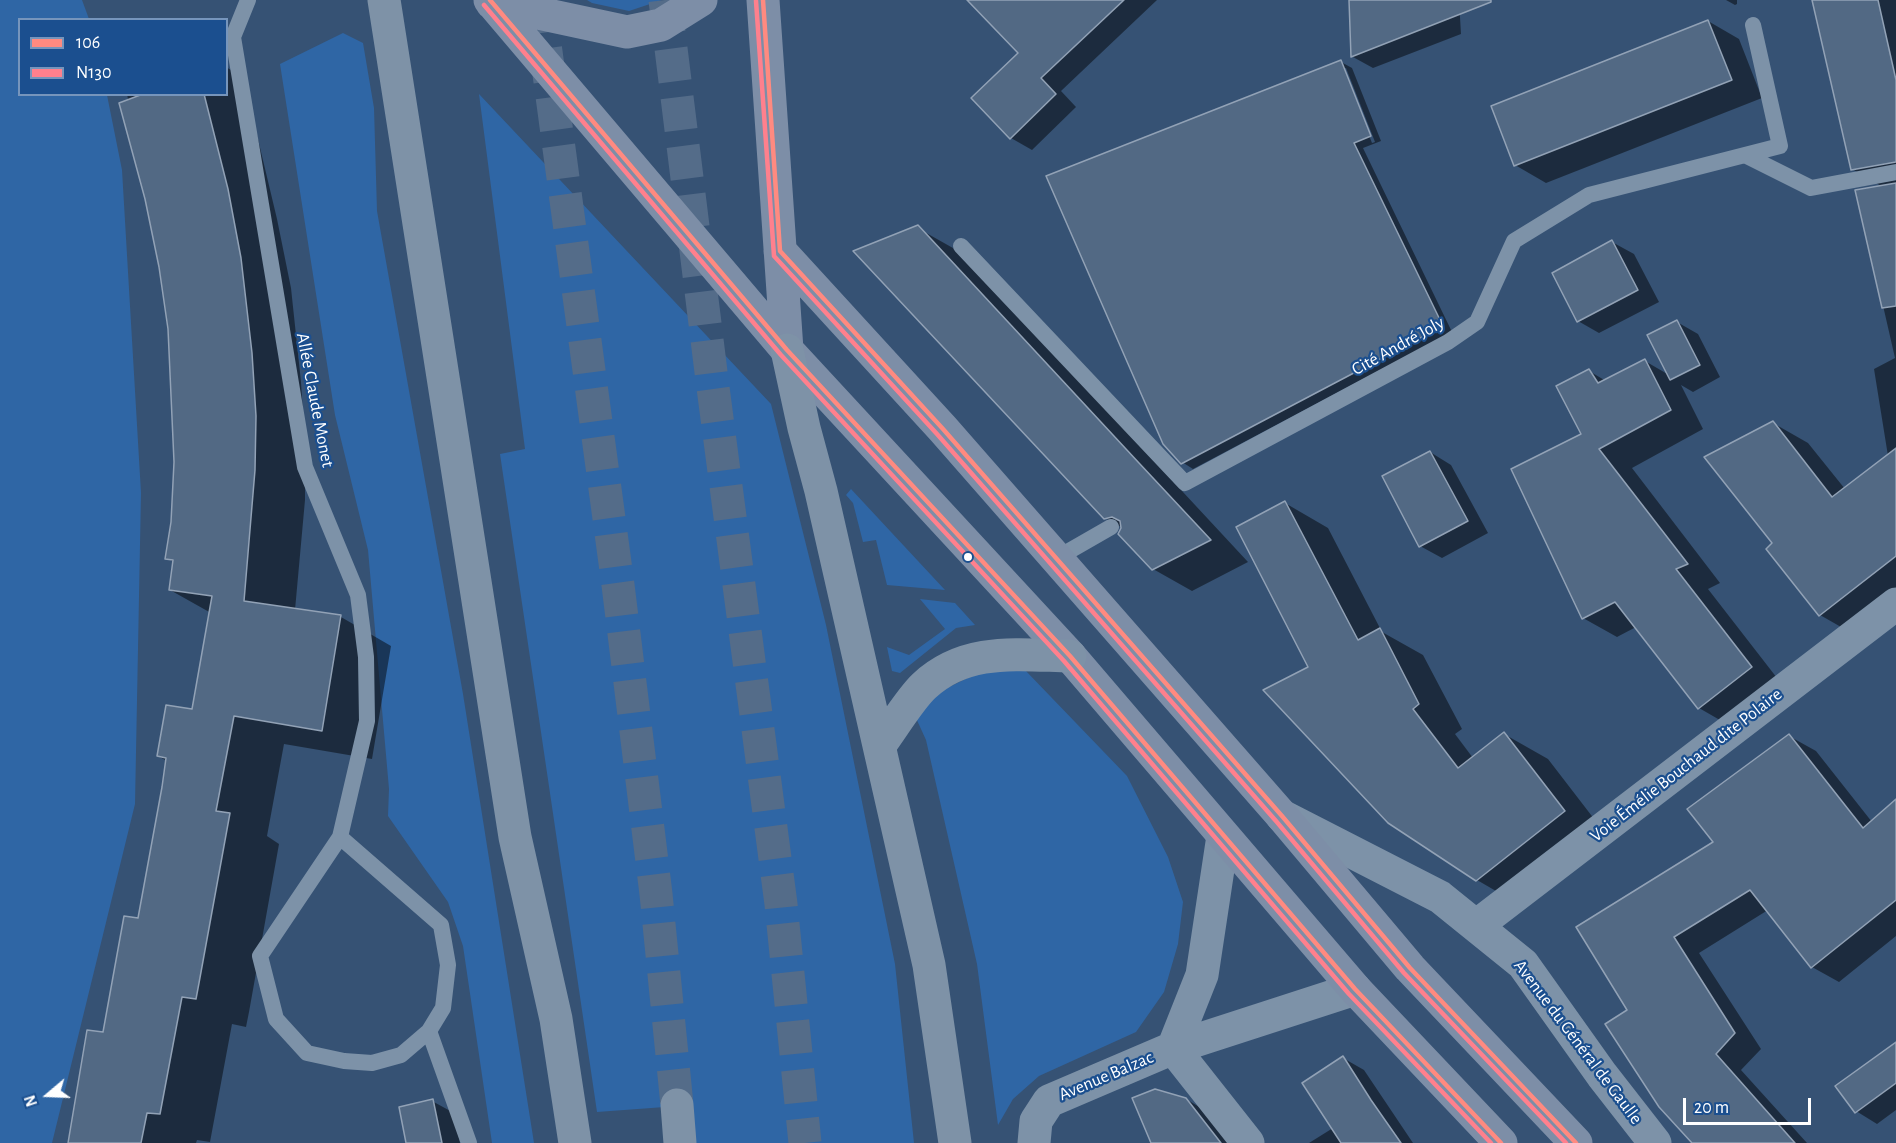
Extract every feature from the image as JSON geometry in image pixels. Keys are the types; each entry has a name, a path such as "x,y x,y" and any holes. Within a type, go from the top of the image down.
{"highway":[{"path":"384,0 515,837 556,1019 575,1143"},
{"path":"787,350 929,965 955,1143"},
{"path":"880,746 924,686 957,663 995,654 1070,656"},
{"path":"677,1105 680,1143"}],"main road":[{"path":"491,1 627,32 661,24 701,0"},
{"path":"763,0 787,350"},
{"path":"491,1 787,350 1070,656 1355,988 1501,1143"},
{"name":"Avenue du Général de Gaulle","path":"780,251 1057,558 1282,816 1410,968 1576,1143"}],"street":[{"name":"Voie Émélie Bouchaud dite Polaire","path":"1476,926 1896,604"},
{"name":"Avenue du Général de Gaulle","path":"1282,816 1440,897 1523,964 1602,1076 1655,1143"},
{"path":"1223,836 1202,975 1173,1048 1248,1143"},
{"name":"Avenue Balzac","path":"1034,1143 1036,1121 1049,1101 1173,1048 1355,988"}],"lane":[{"name":"Allée Claude Monet","path":"248,0 232,37 305,467 358,595 366,657 367,721 340,837 260,956 276,1018 307,1053 344,1061 372,1063 401,1055 429,1031 443,1008 448,965 441,926 340,837"},
{"name":"Cité André Joly","path":"961,246 1185,483 1448,342 1476,322 1514,241 1589,195 1780,146 1753,25"},
{"path":"1746,155 1810,189 1896,172"},
{"path":"1057,558 1111,527"},
{"path":"429,1031 469,1143"}],"shaded area":[{"path":"0,0 82,0 89,18 18,18 18,96 107,96 122,170 141,493 135,804 52,1143 0,1143"},
{"path":"587,0 662,0 629,11"},
{"path":"343,33 363,43 374,108 377,211 463,694 534,1143 492,1143 463,946 448,902 388,816 389,789 368,550 335,415 280,64"},
{"path":"479,94 771,404 826,625 895,964 914,1143 696,1143 692,1105 597,1112 500,454 525,449"},
{"path":"851,489 945,590 887,585 876,540 863,542 853,503 846,495"},
{"path":"920,599 955,603 975,625 956,628 900,673 892,671 887,647 909,655 945,629"},
{"path":"992,666 1025,670 1127,776 1168,857 1183,902 1178,944 1164,992 1136,1032 1039,1076 1013,1099 998,1125 977,964 926,740 916,718 933,695"}],"building":[{"path":"967,0 1124,0 1041,78 1056,94 1010,139 971,98 1018,53"},
{"path":"1349,0 1491,0 1491,2 1351,57"},
{"path":"1812,0 1878,0 1896,80 1896,162 1851,170"},
{"path":"1708,20 1732,80 1514,166 1491,106"},
{"path":"1341,60 1371,136 1354,143 1443,326 1181,464 1163,444 1046,176"},
{"path":"138,96 205,96 228,189 241,258 252,353 256,416 255,470 244,601 341,615 322,731 234,716 216,811 230,813 199,983 196,999 182,997 160,1114 147,1113 141,1143 68,1143 87,1030 103,1032 124,916 138,918 166,758 157,756 166,705 192,709 212,596 169,590 173,560 165,559 171,522 174,462 168,329 159,267 145,199 119,103"},
{"path":"1896,183 1896,306 1882,308 1855,190"},
{"path":"918,225 1211,540 1152,570 1118,534 1121,528 1120,521 1112,517 1104,519 853,251"},
{"path":"1612,240 1638,290 1577,322 1552,273"},
{"path":"1677,320 1700,365 1670,380 1647,335"},
{"path":"1645,359 1671,410 1599,449 1688,564 1676,569 1752,667 1698,709 1615,602 1582,619 1511,469 1581,434 1556,386 1589,369 1598,383"},
{"path":"1773,421 1832,497 1896,448 1896,556 1819,616 1766,549 1772,543 1704,457"},
{"path":"1430,451 1468,521 1419,547 1382,476"},
{"path":"1285,501 1358,640 1380,628 1419,704 1413,709 1458,768 1504,732 1565,811 1476,881 1388,823 1263,690 1308,667 1236,527"},
{"path":"1789,734 1863,828 1896,799 1896,900 1811,968 1750,890 1674,937 1735,1033 1716,1054 1795,1143 1692,1143 1659,1107 1605,1024 1627,1010 1576,927 1713,842 1687,809"},
{"path":"1896,1042 1896,1083 1855,1113 1835,1086"},
{"path":"1343,1056 1401,1143 1341,1143 1302,1083"},
{"path":"1155,1089 1186,1098 1221,1143 1151,1143 1132,1098"},
{"path":"433,1099 442,1143 406,1143 399,1107"}],"tunnel":[{"path":"539,0 618,585 656,894 677,1105"},
{"path":"665,0 781,904 805,1143"}],"transit line":[{"name":"106","path":"490,0 787,350 1070,656 1355,989 1501,1143"},
{"name":"106","path":"763,0 780,251 943,429 1282,816 1410,968 1576,1143"},
{"name":"N130","path":"756,1 774,256 937,434 1276,821 1404,973 1566,1143"},
{"name":"N130","path":"484,5 781,355 1064,661 1349,994 1491,1143"}]}
